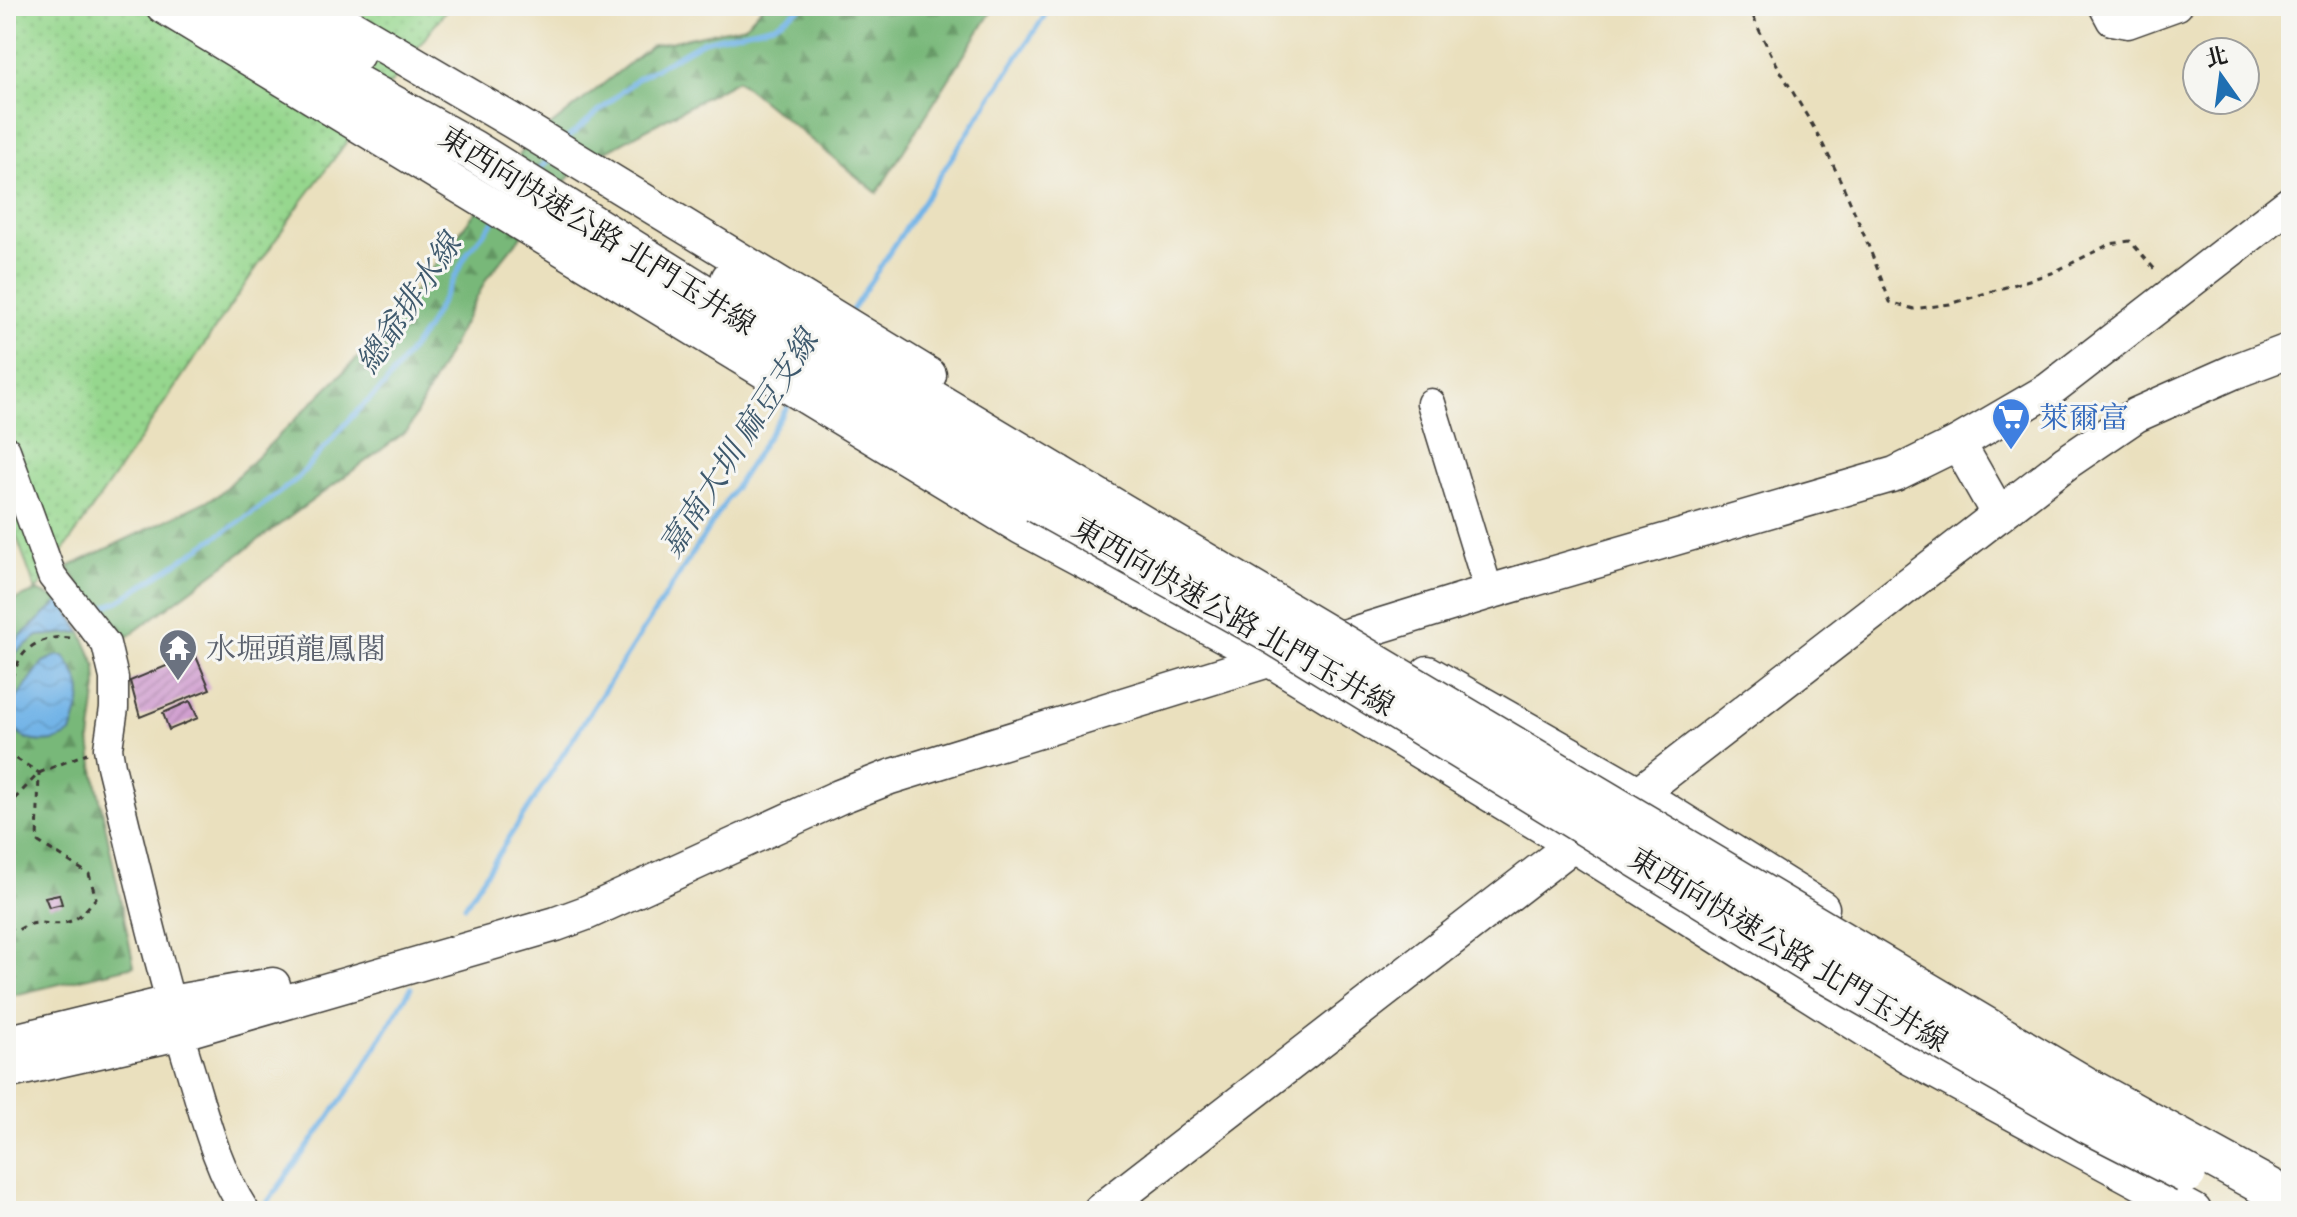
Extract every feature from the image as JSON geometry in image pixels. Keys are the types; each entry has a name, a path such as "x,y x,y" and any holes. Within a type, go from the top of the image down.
{"highway":[{"name":"東西向快速公路 北門玉井線","path":"215,6 485,148 2084,1086 2291,1200"},
{"name":"東西向快速公路 北門玉井線","path":"275,6 485,148 1036,502 1275,635 1824,972 2088,1123 2260,1211"}],"main road":[{"path":"163,6 485,148 1071,462 1358,633 1640,794 2117,1092 2291,1184"},
{"path":"316,6 485,148 1021,527 1272,661 1575,846 1911,1058 2194,1211"},
{"path":"6,1072 174,1018 435,957 586,913 839,797 890,777 1489,592 1895,474 1958,443 2049,390 2291,203"},
{"path":"1100,1211 2067,462 2136,415 2291,350"},
{"path":"1958,443 1999,515"},
{"path":"6,1043 174,1018"}],"street":[{"path":"2103,6 2111,21 2128,24 2178,6"},
{"path":"1431,403 1489,592"},
{"path":"6,450 52,576 106,644 114,678 114,708 108,748 174,1018 215,1152 230,1188 245,1211"}],"path":[{"path":"1749,6 1760,33 1819,139 1862,226 1890,302 1914,309 1950,304 2052,273 2110,244 2130,241 2176,294"},
{"path":"6,688 21,657 34,645 54,635"},
{"path":"6,808 39,773 108,748"},
{"path":"6,752 39,773"},
{"path":"6,929 18,930 28,923 41,921 74,921 96,898 89,874 37,841 39,773"}],"green space":[{"path":"6,6 449,6 300,204 36,591 6,506"},
{"path":"763,6 995,6 877,193 737,80 577,167 487,278 408,430 116,645 68,567 217,496 379,337 528,144 651,46 745,26"},
{"path":"36,591 61,600 81,632 96,666 97,687 90,740 93,765 134,966 6,997 6,603"}],"water":[{"path":"61,600 81,632 38,636 6,664 6,643 15,641"},
{"path":"64,656 80,685 80,701 71,733 51,741 28,739 14,728 11,706 43,662"}],"building":[{"name":"水堀頭龍鳳閣","path":"195,654 210,689 140,717 130,681"},
{"path":"190,701 198,718 169,730 163,713"},
{"path":"59,894 62,904 49,907 45,897"}],"waterway":[{"name":"總爺排水線","path":"565,140 637,79 704,41 774,25 804,6"},
{"name":"嘉南大圳 麻豆支線","path":"850,313 1051,6"},
{"name":"總爺排水線","path":"536,173 551,157"},
{"name":"總爺排水線","path":"91,612 119,601 251,514 297,479 358,410 384,386 427,328 468,252 495,220"},
{"name":"嘉南大圳 麻豆支線","path":"465,906 791,401"},
{"name":"嘉南大圳 麻豆支線","path":"261,1211 354,1083 411,988"}],"place":[{"name":"萊爾富","path":"2011,451"},
{"name":"水堀頭龍鳳閣","path":"178,682"}]}
